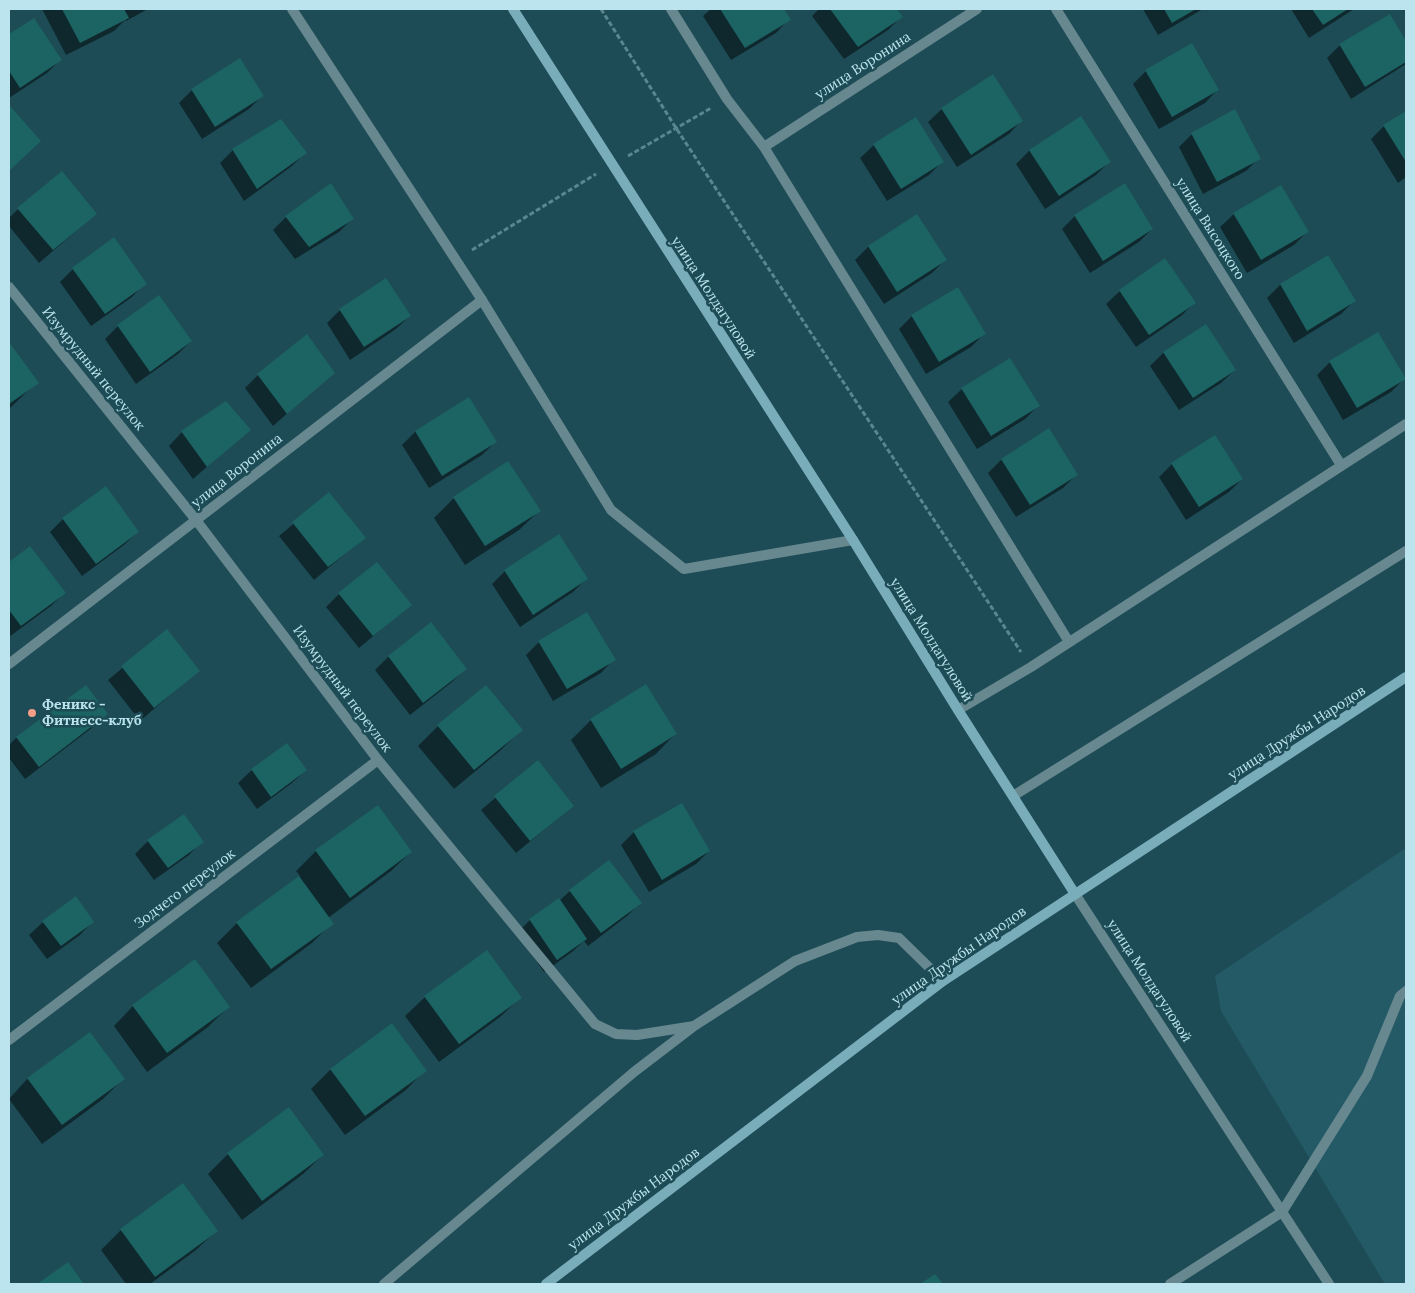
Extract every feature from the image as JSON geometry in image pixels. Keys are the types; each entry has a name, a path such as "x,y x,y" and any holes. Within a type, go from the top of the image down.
{"street":[{"path":"292,9 482,300 611,510 684,569 852,540"},
{"name":"улица Молдагуловой","path":"513,9 852,540 1075,894 1329,1284"},
{"path":"671,9 727,99 764,147 1069,642"},
{"name":"улица Воронина","path":"764,147 977,9"},
{"name":"улица Высоцкого","path":"1056,9 1341,465"},
{"name":"Изумрудный переулок","path":"9,287 196,520 378,760 594,1024 616,1034 637,1035 694,1026"},
{"name":"улица Воронина","path":"9,664 482,300"},
{"path":"958,710 1031,667 1406,424"},
{"path":"1013,796 1406,551"},
{"name":"улица Дружбы Народов","path":"546,1284 943,981 1406,677"},
{"name":"Зодчего переулок","path":"9,1040 378,760"},
{"path":"384,1284 634,1072 694,1026 795,961 857,937 878,935 899,938 943,981"},
{"path":"1170,1284 1282,1212 1367,1076 1400,996 1406,991"}],"path":[{"path":"601,9 676,128 1031,667"},
{"path":"456,260 611,165 727,99"}],"shaded area":[{"path":"1406,848 1406,1284 1385,1284 1221,1011 1215,976"}],"building":[{"path":"62,9 124,9 129,18 80,43"},
{"path":"720,9 784,9 791,20 745,48"},
{"path":"830,9 897,9 903,17 858,47"},
{"path":"1164,9 1196,9 1172,23"},
{"path":"1312,9 1348,9 1323,25"},
{"path":"1390,14 1406,41 1406,62 1365,87 1339,44"},
{"path":"34,18 62,60 20,88 9,71 9,34"},
{"path":"1192,43 1219,90 1172,117 1145,70"},
{"path":"240,58 264,96 215,127 191,89"},
{"path":"993,74 1023,121 971,155 941,108"},
{"path":"9,105 41,141 9,171"},
{"path":"1235,109 1261,159 1217,182 1191,133"},
{"path":"1406,111 1406,162 1383,125"},
{"path":"1081,116 1111,162 1059,196 1029,150"},
{"path":"916,117 944,162 901,189 873,144"},
{"path":"281,119 307,153 257,189 232,149"},
{"path":"62,171 97,214 53,250 17,208"},
{"path":"331,183 354,219 309,247 285,216"},
{"path":"1125,183 1153,229 1103,261 1074,215"},
{"path":"1281,185 1309,232 1261,260 1233,213"},
{"path":"917,214 947,260 897,292 868,246"},
{"path":"114,237 147,284 105,314 72,268"},
{"path":"1328,255 1356,301 1307,331 1280,284"},
{"path":"1165,258 1196,303 1149,335 1119,290"},
{"path":"386,278 411,316 364,347 339,309"},
{"path":"958,287 986,334 939,362 911,315"},
{"path":"159,295 192,341 150,372 117,325"},
{"path":"1206,324 1236,370 1193,398 1163,352"},
{"path":"1378,332 1406,379 1357,408 1329,361"},
{"path":"307,334 335,373 287,414 257,374"},
{"path":"9,342 39,383 9,404"},
{"path":"1010,358 1040,406 991,436 961,388"},
{"path":"469,397 497,442 442,476 415,431"},
{"path":"226,401 251,430 207,467 181,431"},
{"path":"1049,428 1078,475 1030,505 1001,459"},
{"path":"1215,435 1243,479 1199,507 1171,463"},
{"path":"508,461 541,511 485,546 453,497"},
{"path":"106,486 139,532 96,564 62,518"},
{"path":"329,492 366,538 328,567 292,522"},
{"path":"559,534 588,579 533,615 504,570"},
{"path":"30,546 66,593 21,626 9,610 9,562"},
{"path":"377,562 412,605 373,636 338,593"},
{"path":"587,612 616,660 567,689 538,641"},
{"path":"431,622 467,669 423,703 388,656"},
{"path":"167,629 200,671 154,708 121,666"},
{"path":"646,684 677,734 621,769 590,719"},
{"path":"86,685 108,714 39,767 16,737"},
{"path":"486,685 523,730 474,770 437,725"},
{"path":"287,743 307,770 271,797 251,769"},
{"path":"538,760 574,806 530,841 494,796"},
{"path":"682,803 710,851 662,880 633,831"},
{"path":"378,805 412,852 350,898 315,850"},
{"path":"184,814 204,842 168,868 147,840"},
{"path":"609,860 642,903 601,933 569,890"},
{"path":"299,876 334,924 271,969 236,922"},
{"path":"76,896 94,922 61,946 42,921"},
{"path":"559,898 587,939 557,960 529,919"},
{"path":"487,950 522,998 459,1044 424,996"},
{"path":"195,959 230,1007 167,1053 132,1005"},
{"path":"392,1023 427,1071 365,1116 330,1069"},
{"path":"90,1032 125,1079 62,1125 27,1078"},
{"path":"289,1107 324,1155 262,1201 227,1153"},
{"path":"183,1183 218,1231 155,1277 120,1229"},
{"path":"68,1262 84,1284 37,1284"},
{"path":"935,1274 943,1284 920,1284"}],"place":[{"name":"Феникс - Фитнесс-клуб","path":"32,713"}]}
